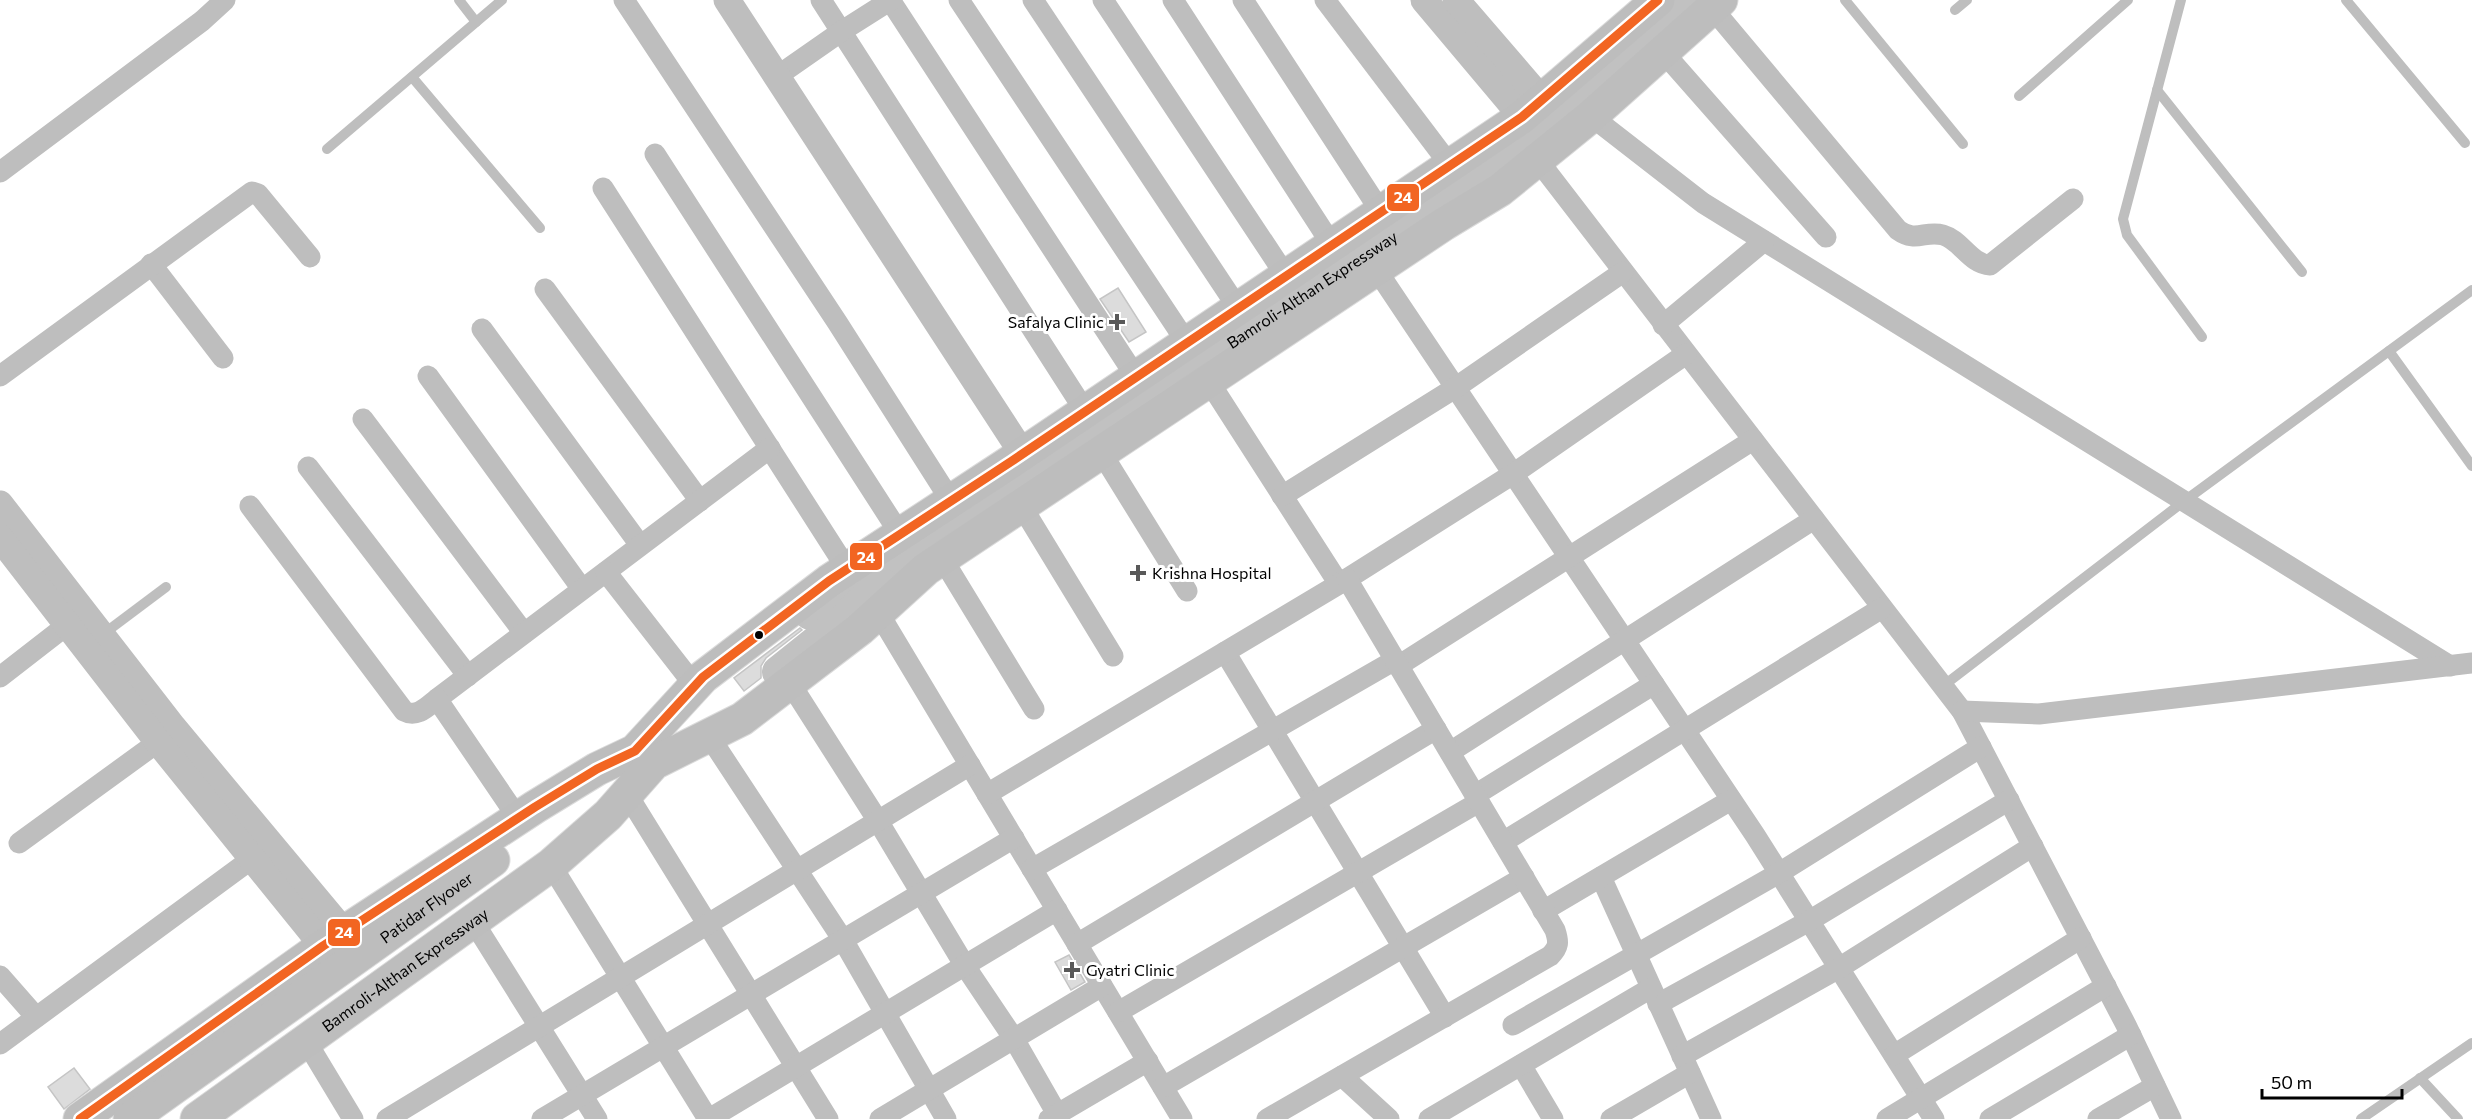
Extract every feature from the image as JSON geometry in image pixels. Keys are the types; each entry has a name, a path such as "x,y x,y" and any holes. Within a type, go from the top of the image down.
{"main road":[{"name":"Bamroli-Althan Expressway","path":"918,548 951,501 1034,470 1085,411 1450,165 1548,124 1658,0"},
{"name":"Bamroli-Althan Expressway","path":"597,769 645,757 694,686 847,569 918,548 1488,174 1548,124 1708,3"},
{"path":"645,757 658,739 726,679 830,599 918,548 1021,505 1034,470 1101,452 1376,269 1500,190 1548,124 1663,52 1708,3"},
{"path":"645,757 709,736 742,719 790,683 878,612 926,569 918,548"},
{"name":"Patidar Flyover","path":"130,1119 542,837 617,804 645,757"},
{"name":"Patidar Flyover","path":"170,1119 542,837 579,796 597,769"},
{"name":"Bamroli-Althan Expressway","path":"197,1119 472,921 542,837"},
{"path":"80,1119 334,939 542,837"}],"street":[{"path":"0,172 202,21 225,0"},
{"path":"624,0 837,322 951,501"},
{"path":"727,0 1034,470"},
{"path":"821,0 1085,411"},
{"path":"776,77 891,0 1136,377"},
{"path":"959,0 1187,343"},
{"path":"1033,0 1238,308"},
{"path":"1103,0 1286,276"},
{"path":"1173,0 1332,245"},
{"path":"1243,0 1381,212"},
{"path":"1325,0 1450,165"},
{"path":"1424,0 1548,124 1703,203 2450,666"},
{"path":"1456,0 1548,124 1623,272 1962,711 2106,986 2171,1119"},
{"path":"1708,3 1898,230 1905,235 1915,237 1945,235 1978,262 1990,265 2073,200"},
{"path":"1663,52 1826,237"},
{"path":"656,154 918,548 1034,709"},
{"path":"603,188 847,569"},
{"path":"0,376 252,192 258,195 310,257"},
{"path":"1664,325 1764,241"},
{"path":"151,264 224,358"},
{"path":"1376,269 1779,873 1934,1119"},
{"path":"1282,496 1455,388 1623,272"},
{"path":"545,289 700,501"},
{"path":"482,329 640,545"},
{"path":"987,794 1343,582 1513,474 1686,354"},
{"path":"428,376 582,589"},
{"path":"1208,380 1282,496 1343,582 1396,663 1544,910 1559,941 1557,949 1550,956 1267,1119"},
{"path":"363,419 525,633"},
{"path":"1032,869 1273,730 1396,663 1569,558 1753,440"},
{"path":"250,506 404,711 417,713 770,448"},
{"path":"1101,452 1187,591"},
{"path":"308,467 468,676"},
{"path":"0,504 334,939"},
{"path":"1021,505 1113,656"},
{"path":"1450,752 1814,519"},
{"path":"0,538 158,742 253,858 334,939"},
{"path":"606,572 694,686"},
{"path":"1503,842 1882,608"},
{"path":"878,612 1182,1119"},
{"path":"0,677 67,625"},
{"path":"1225,652 1445,1017"},
{"path":"1962,711 2039,714 2472,663"},
{"path":"790,683 878,821 965,966 1014,1039 1053,1117 1148,1061"},
{"path":"1118,1012 1357,873 1477,799 1654,684"},
{"path":"437,699 542,837 621,977 709,1119 1057,910"},
{"path":"1077,944 1436,729"},
{"path":"709,736 843,940 946,1119"},
{"path":"19,843 158,742"},
{"path":"1513,1025 1779,873 1981,747"},
{"path":"387,1119 970,765"},
{"path":"1544,910 1731,800"},
{"path":"1429,1119 1521,1065 1809,921 2009,800"},
{"path":"617,804 708,924 828,1119"},
{"path":"542,1119 1014,838"},
{"path":"1611,1119 1686,1065 2033,846"},
{"path":"0,1044 253,858"},
{"path":"1163,1087 1524,877"},
{"path":"1601,877 1711,1119"},
{"path":"472,921 597,1119"},
{"path":"1894,1055 2081,938"},
{"path":"0,976 36,1017"},
{"path":"880,1119 1102,986"},
{"path":"1887,1119 2106,986"},
{"path":"1990,1119 2131,1035"},
{"path":"306,1041 353,1119"},
{"path":"1521,1065 1554,1119"},
{"path":"1342,1076 1389,1119"},
{"path":"2098,1119 2155,1086"}],"lane":[{"path":"459,0 476,22"},
{"path":"327,149 502,0"},
{"path":"1845,0 1963,144"},
{"path":"1955,10 1967,0"},
{"path":"2019,96 2128,0"},
{"path":"2181,0 2123,219 2127,235 2202,337"},
{"path":"2346,0 2465,143"},
{"path":"412,77 540,228"},
{"path":"2157,90 2302,272"},
{"path":"1943,686 2183,502 2472,290"},
{"path":"2389,351 2472,466"},
{"path":"102,635 166,586"},
{"path":"2361,1119 2472,1043"},
{"path":"2420,1078 2458,1119"}],"building":[{"path":"1118,288 1146,332 1129,342 1100,299"},
{"path":"800,628 802,630 766,658 761,666 761,678 744,691 734,678"},
{"path":"1069,955 1085,982 1071,990 1055,962"},
{"path":"74,1068 90,1089 64,1109 48,1087"}],"transit line":[{"name":"24","path":"80,1119 323,946 535,807 597,769 635,751 703,677 829,581 1012,461 1522,117 1658,0"}],"place":[{"name":"Safalya Clinic","path":"1117,322"},
{"name":"Krishna Hospital","path":"1138,573"},
{"name":"Gyatri Clinic","path":"1072,970"}]}
